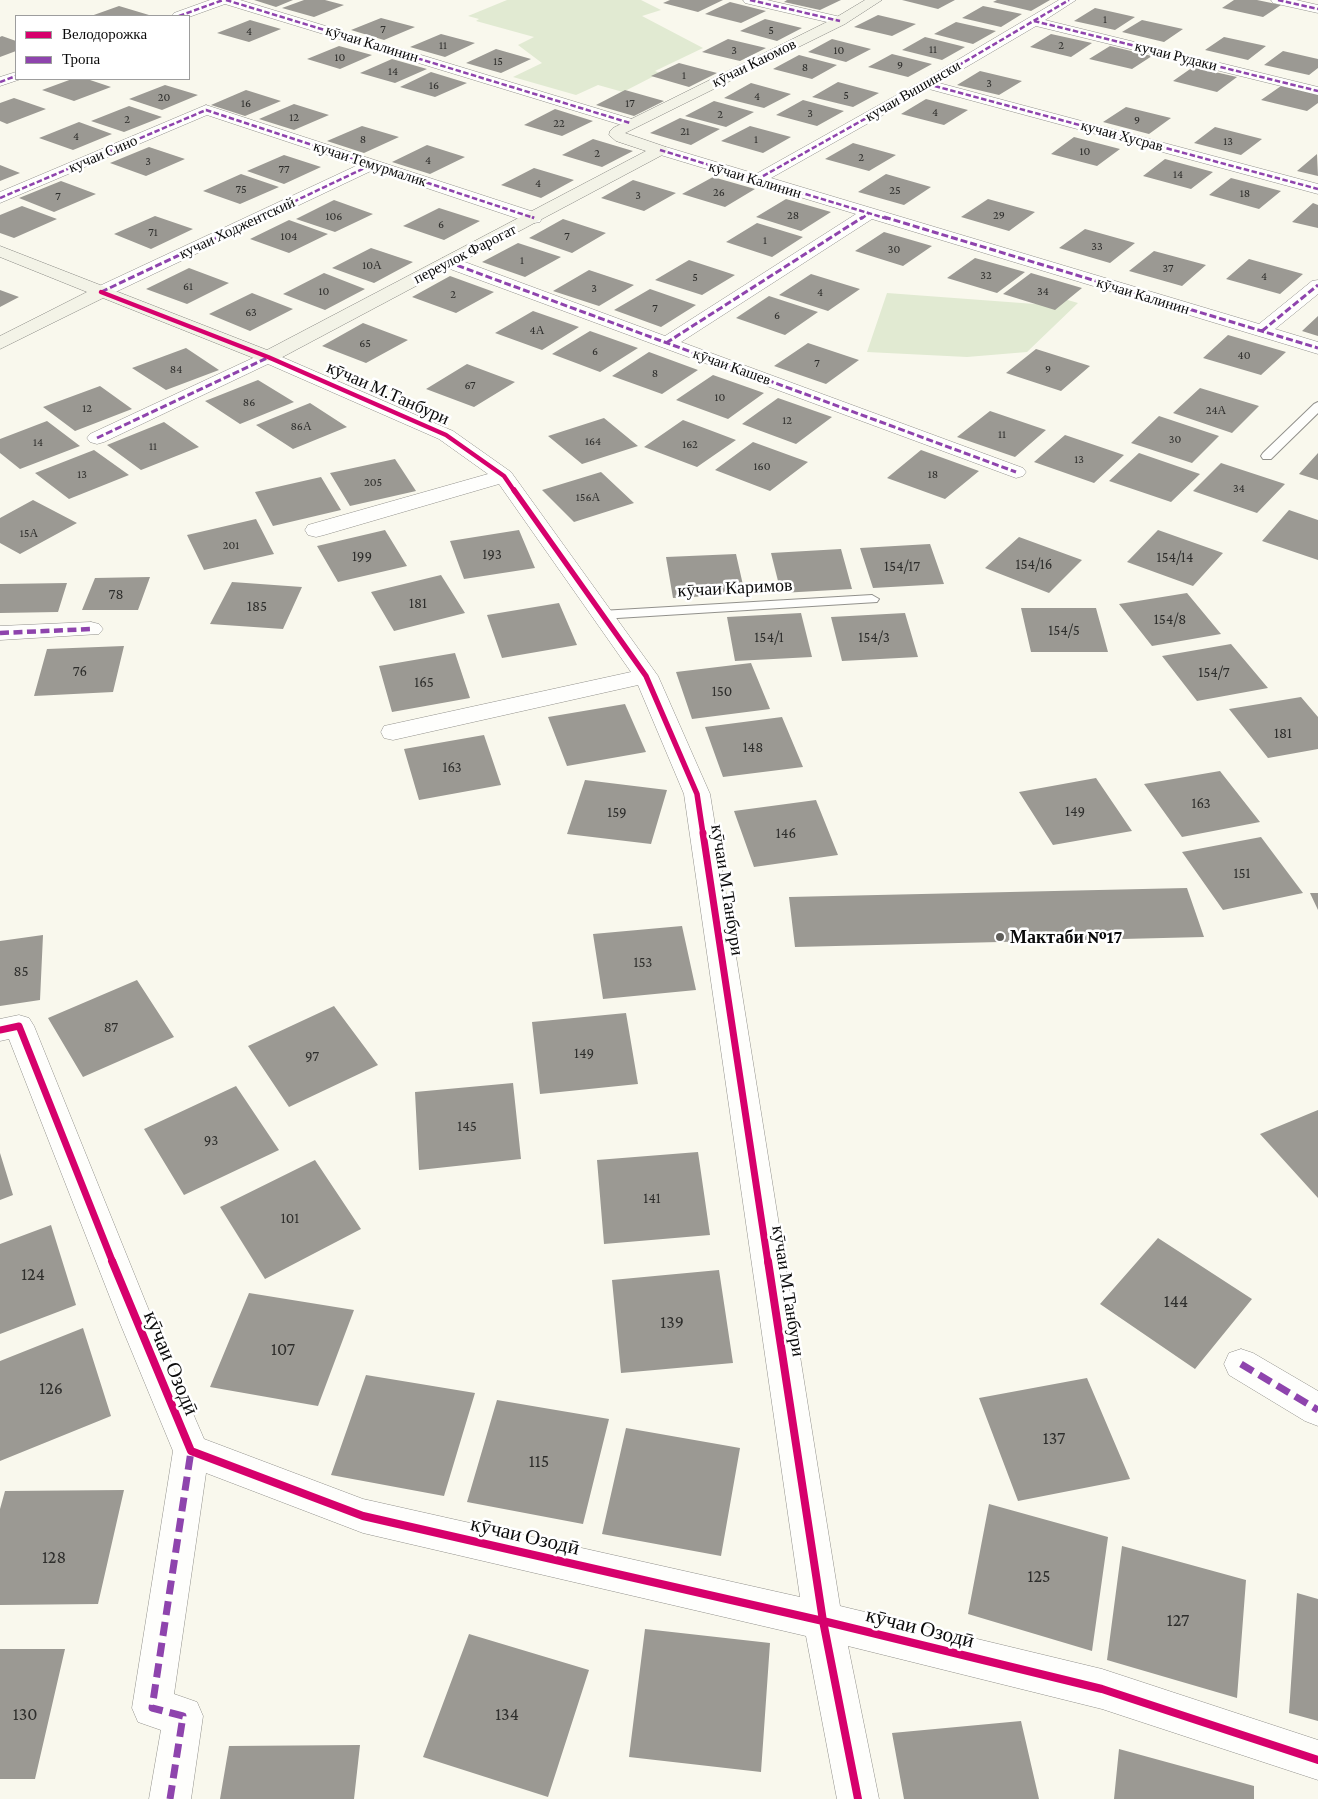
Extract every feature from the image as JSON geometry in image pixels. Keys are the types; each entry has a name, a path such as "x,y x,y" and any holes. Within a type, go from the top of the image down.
{"street":[{"path":"182,15 225,0"},
{"name":"кӯчаи Калинин","path":"225,0 630,123"},
{"path":"750,0 840,21"},
{"name":"кӯчаи Каюмов","path":"630,123 840,21 876,0"},
{"name":"кучаи Вишински","path":"756,180 927,84 1069,0"},
{"path":"1278,0 1318,8"},
{"name":"кучаи Рудаки","path":"1034,21 1318,91"},
{"path":"0,82 15,76"},
{"name":"кучаи Хусрав","path":"927,84 1318,189"},
{"name":"кучаи Темурмалик","path":"206,110 534,218"},
{"name":"кучаи Сино","path":"0,198 206,110"},
{"name":"кӯчаи Калинин","path":"630,123 618,131 617,135 756,180 1318,348"},
{"name":"переулок Фарогат","path":"268,356 534,218 660,150"},
{"name":"кучаи Ходжентский","path":"101,292 373,164"},
{"path":"666,343 868,214"},
{"name":"кӯчаи М.Танбури","path":"0,251 268,356 446,435 504,476 537,519 601,615 646,676 697,794 823,1621 858,1799"},
{"name":"кӯчаи Кашев","path":"448,262 1016,472"},
{"path":"1262,331 1318,285"},
{"path":"0,343 101,292"},
{"path":"97,438 268,356"},
{"path":"316,530 504,476"},
{"path":"0,633 91,629"},
{"path":"393,732 646,676"},
{"name":"кӯчаи Озодӣ","path":"0,1030 19,1026 133,1314 191,1450 363,1516 823,1621 1102,1689 1318,1760"},
{"path":"1241,1364 1318,1410"},
{"path":"170,1799 183,1716 152,1708 191,1450"}],"lane":[{"path":"1267,456 1318,406"},
{"name":"кӯчаи Каримов","path":"601,615 872,599"}],"green space":[{"path":"507,0 641,0 661,10 642,16 703,48 655,71 660,73 623,92 598,85 576,95 513,77 542,63 518,45 534,37 476,21 479,19 468,16"},
{"path":"887,293 1035,304 1047,294 1078,303 1027,352 967,357 867,352"}],"building":[{"path":"254,0 293,0 276,7"},
{"path":"304,0 325,0 344,5 314,17 282,8"},
{"path":"670,0 723,0 698,12 663,3"},
{"path":"787,0 841,0 820,10 784,2"},
{"path":"902,0 955,0 938,9"},
{"path":"997,0 1050,0 1031,11 993,2"},
{"path":"1234,0 1257,0 1281,5 1263,17 1222,8"},
{"path":"730,2 766,11 741,23 705,14"},
{"path":"119,6 149,15 94,15"},
{"path":"983,6 1022,14 1001,27 962,18"},
{"path":"1095,8 1135,17 1115,30 1074,21"},
{"path":"878,15 916,24 892,36 854,27"},
{"path":"381,18 415,27 384,40 351,30"},
{"path":"765,19 802,28 777,41 740,31"},
{"path":"250,20 281,29 249,42 217,33"},
{"path":"1142,20 1183,29 1164,42 1122,32"},
{"path":"956,22 996,31 973,44 934,34"},
{"path":"441,34 475,43 445,57 410,47"},
{"path":"1051,34 1092,43 1071,57 1030,47"},
{"path":"0,37 15,41 15,51 0,57"},
{"path":"925,37 965,47 942,60 902,50"},
{"path":"1224,37 1266,46 1248,60 1205,50"},
{"path":"728,39 766,48 740,61 702,52"},
{"path":"832,39 871,49 846,62 808,52"},
{"path":"339,46 372,55 340,69 307,59"},
{"path":"1110,46 1152,56 1132,69 1089,59"},
{"path":"496,49 531,59 501,73 466,63"},
{"path":"1283,51 1318,59 1318,68 1309,75 1264,65"},
{"path":"892,54 932,64 908,77 868,67"},
{"path":"799,55 837,65 812,79 773,69"},
{"path":"392,59 427,69 395,83 360,73"},
{"path":"679,63 717,73 689,87 651,76"},
{"path":"1193,67 1237,77 1217,92 1173,81"},
{"path":"980,71 1022,81 999,95 957,85"},
{"path":"431,72 467,83 435,97 400,87"},
{"path":"69,80 90,80 111,87 74,101 42,90"},
{"path":"838,82 879,93 853,107 812,97"},
{"path":"751,83 791,94 764,108 724,98"},
{"path":"165,85 198,95 162,110 129,99"},
{"path":"1281,86 1318,95 1318,103 1307,111 1261,100"},
{"path":"246,90 281,101 245,116 211,105"},
{"path":"625,90 664,101 634,116 596,105"},
{"path":"14,98 46,109 7,124 0,121 0,103"},
{"path":"926,99 968,110 944,125 901,114"},
{"path":"803,100 844,111 817,126 776,115"},
{"path":"714,101 754,112 726,127 685,116"},
{"path":"294,104 329,115 294,130 259,119"},
{"path":"129,106 162,117 124,132 91,121"},
{"path":"1126,107 1171,118 1149,134 1103,122"},
{"path":"555,109 593,121 562,136 524,125"},
{"path":"680,118 720,129 691,145 650,133"},
{"path":"79,122 112,134 73,150 39,138"},
{"path":"362,126 399,137 364,153 327,141"},
{"path":"750,126 791,137 763,153 721,141"},
{"path":"1215,127 1262,139 1241,155 1194,143"},
{"path":"1074,137 1120,149 1097,166 1051,154"},
{"path":"593,139 633,151 602,167 562,155"},
{"path":"853,143 896,155 869,171 825,159"},
{"path":"427,145 465,157 430,174 392,162"},
{"path":"149,147 185,159 146,176 110,163"},
{"path":"1317,154 1318,176 1297,171"},
{"path":"284,155 321,167 284,184 247,171"},
{"path":"1165,159 1213,172 1191,189 1143,176"},
{"path":"0,165 20,173 0,181"},
{"path":"534,168 574,180 541,198 501,185"},
{"path":"241,174 279,187 240,204 203,191"},
{"path":"886,174 931,187 904,205 858,192"},
{"path":"713,177 755,189 725,207 682,194"},
{"path":"1231,178 1281,191 1259,209 1209,195"},
{"path":"633,180 676,193 644,211 601,198"},
{"path":"61,181 96,194 54,212 19,198"},
{"path":"786,199 831,212 801,231 756,217"},
{"path":"988,199 1035,212 1009,231 961,217"},
{"path":"334,200 373,214 335,232 296,219"},
{"path":"1313,203 1318,205 1318,228 1292,222"},
{"path":"22,206 57,219 14,238 0,233 0,215"},
{"path":"439,208 480,221 444,240 403,226"},
{"path":"155,216 193,229 151,249 114,234"},
{"path":"563,219 606,233 572,253 529,238"},
{"path":"289,220 328,234 289,253 250,239"},
{"path":"757,223 803,237 772,257 726,242"},
{"path":"1085,229 1135,243 1110,263 1059,248"},
{"path":"884,232 932,246 903,266 855,251"},
{"path":"518,243 561,257 525,277 482,262"},
{"path":"371,248 413,262 374,283 332,268"},
{"path":"1154,251 1206,265 1182,286 1129,271"},
{"path":"975,258 1025,272 997,293 947,278"},
{"path":"1249,259 1303,274 1280,294 1226,279"},
{"path":"689,260 735,275 702,295 655,280"},
{"path":"189,268 229,283 187,304 146,289"},
{"path":"589,270 634,285 599,306 553,291"},
{"path":"324,273 365,289 325,310 283,294"},
{"path":"1031,273 1082,288 1055,310 1003,294"},
{"path":"811,274 860,289 828,311 779,295"},
{"path":"450,276 494,292 456,313 412,297"},
{"path":"650,289 696,305 661,327 614,310"},
{"path":"0,290 19,297 0,307"},
{"path":"252,293 293,309 250,331 209,314"},
{"path":"769,296 818,312 785,335 736,318"},
{"path":"533,311 579,327 542,350 495,333"},
{"path":"1318,316 1318,336 1302,331"},
{"path":"363,323 408,340 366,363 322,346"},
{"path":"590,331 638,348 600,372 552,354"},
{"path":"1228,335 1286,352 1261,375 1203,358"},
{"path":"808,343 859,360 826,384 774,366"},
{"path":"186,348 219,370 166,390 132,368"},
{"path":"1036,349 1090,366 1061,391 1006,373"},
{"path":"649,352 698,370 662,394 612,376"},
{"path":"467,364 515,382 474,407 426,389"},
{"path":"713,375 764,393 728,419 676,400"},
{"path":"258,380 294,402 240,424 205,401"},
{"path":"100,386 132,409 75,431 43,407"},
{"path":"1200,388 1259,406 1232,433 1173,413"},
{"path":"778,398 832,417 796,444 742,424"},
{"path":"310,403 347,427 293,449 256,425"},
{"path":"990,411 1046,430 1015,457 957,437"},
{"path":"1159,416 1219,436 1192,463 1131,443"},
{"path":"604,418 638,446 582,464 548,436"},
{"path":"683,420 736,440 697,467 644,447"},
{"path":"47,421 80,446 20,469 0,453 0,439"},
{"path":"164,422 199,447 141,470 107,445"},
{"path":"1065,435 1124,455 1094,483 1034,462"},
{"path":"753,442 808,462 770,491 715,470"},
{"path":"94,450 129,475 69,499 35,473"},
{"path":"921,450 979,471 945,499 887,478"},
{"path":"1139,453 1200,474 1171,502 1109,481"},
{"path":"1318,453 1318,480 1299,474"},
{"path":"395,459 416,491 350,506 330,473"},
{"path":"1221,463 1285,484 1257,513 1193,491"},
{"path":"601,472 634,503 574,522 542,490"},
{"path":"321,477 341,510 273,526 255,492"},
{"path":"33,500 77,523 20,554 0,543 0,518"},
{"path":"1289,510 1318,520 1318,560 1262,541"},
{"path":"256,519 274,554 204,570 187,535"},
{"path":"385,530 407,566 338,582 317,546"},
{"path":"519,530 535,568 464,579 450,541"},
{"path":"1158,530 1223,553 1193,586 1127,562"},
{"path":"1019,537 1082,560 1049,593 985,568"},
{"path":"930,544 944,584 873,588 860,548"},
{"path":"841,549 852,589 781,593 771,553"},
{"path":"736,554 745,594 673,598 666,557"},
{"path":"441,575 465,613 394,631 371,592"},
{"path":"150,577 138,610 82,610 95,578"},
{"path":"232,582 302,587 283,629 210,624"},
{"path":"67,583 58,612 0,613 0,584"},
{"path":"1187,593 1221,634 1152,646 1119,604"},
{"path":"559,603 577,645 502,658 487,615"},
{"path":"1021,608 1096,608 1108,652 1031,652"},
{"path":"801,613 812,657 735,661 727,617"},
{"path":"905,613 918,657 842,661 831,617"},
{"path":"1231,644 1268,688 1197,701 1162,656"},
{"path":"124,646 113,692 34,696 47,649"},
{"path":"455,653 470,698 392,712 379,666"},
{"path":"751,663 770,709 692,719 676,672"},
{"path":"1301,697 1318,717 1318,749 1268,758 1229,709"},
{"path":"625,704 646,752 567,766 548,717"},
{"path":"782,717 803,767 723,777 705,727"},
{"path":"484,735 501,785 419,800 404,749"},
{"path":"1220,771 1260,822 1182,837 1144,784"},
{"path":"1096,778 1132,831 1053,845 1019,792"},
{"path":"585,780 667,790 651,844 567,834"},
{"path":"816,800 838,855 754,867 734,811"},
{"path":"1261,837 1303,893 1223,910 1182,852"},
{"path":"1187,888 1204,937 795,947 789,897"},
{"path":"1310,893 1318,893 1318,910"},
{"path":"682,926 696,990 603,999 593,934"},
{"path":"43,935 40,1000 0,1006 0,941"},
{"path":"137,980 174,1037 83,1077 48,1018"},
{"path":"334,1006 378,1065 289,1107 248,1046"},
{"path":"626,1013 638,1084 540,1094 532,1022"},
{"path":"513,1083 521,1159 419,1170 415,1092"},
{"path":"236,1086 279,1150 184,1195 144,1129"},
{"path":"1318,1110 1318,1198 1260,1134"},
{"path":"698,1152 710,1235 604,1244 597,1160"},
{"path":"0,1153 13,1195 0,1200"},
{"path":"315,1160 361,1229 265,1279 220,1207"},
{"path":"51,1225 76,1305 0,1334 0,1244"},
{"path":"1158,1238 1252,1299 1195,1369 1100,1304"},
{"path":"719,1270 733,1363 621,1373 612,1280"},
{"path":"249,1293 354,1310 318,1406 210,1387"},
{"path":"83,1328 111,1416 0,1461 0,1361"},
{"path":"366,1375 475,1393 444,1496 331,1475"},
{"path":"1087,1378 1130,1479 1018,1501 979,1398"},
{"path":"497,1400 609,1419 583,1524 467,1502"},
{"path":"626,1428 740,1448 721,1556 602,1534"},
{"path":"124,1490 98,1604 0,1605 0,1509 5,1491"},
{"path":"989,1504 1108,1537 1092,1651 968,1614"},
{"path":"1122,1546 1246,1580 1237,1698 1107,1660"},
{"path":"1297,1593 1318,1599 1318,1721 1289,1713"},
{"path":"645,1629 770,1643 761,1772 629,1757"},
{"path":"469,1634 589,1670 548,1797 423,1757"},
{"path":"0,1649 65,1649 35,1779 0,1779"},
{"path":"1021,1721 1039,1799 904,1799 892,1733"},
{"path":"360,1745 354,1799 220,1799 229,1746"},
{"path":"1119,1749 1254,1786 1254,1799 1114,1799"}],"marked path":[{"path":"182,15 223,0"},
{"path":"226,0 630,123"},
{"path":"750,0 840,21"},
{"path":"756,180 927,84 1069,0"},
{"path":"1278,0 1318,9"},
{"path":"1034,21 1318,91"},
{"path":"0,82 15,76"},
{"path":"927,84 1318,189"},
{"path":"0,198 206,110 534,218"},
{"path":"660,150 1318,348"},
{"path":"101,292 373,164"},
{"path":"666,343 868,214"},
{"path":"448,262 1016,472"},
{"path":"1262,331 1318,285"},
{"path":"97,438 269,357"},
{"path":"0,633 91,629"},
{"path":"1241,1364 1318,1410"},
{"path":"170,1799 183,1716 152,1708 191,1451"}],"cycle path":[{"path":"101,292 268,357 446,435 504,476 646,676 697,794 823,1621 858,1799"},
{"path":"0,1030 19,1026 137,1323 191,1451 363,1516 823,1621 1102,1689 1318,1760"}],"place":[{"name":"Мактаби №17","path":"1000,937"}]}
